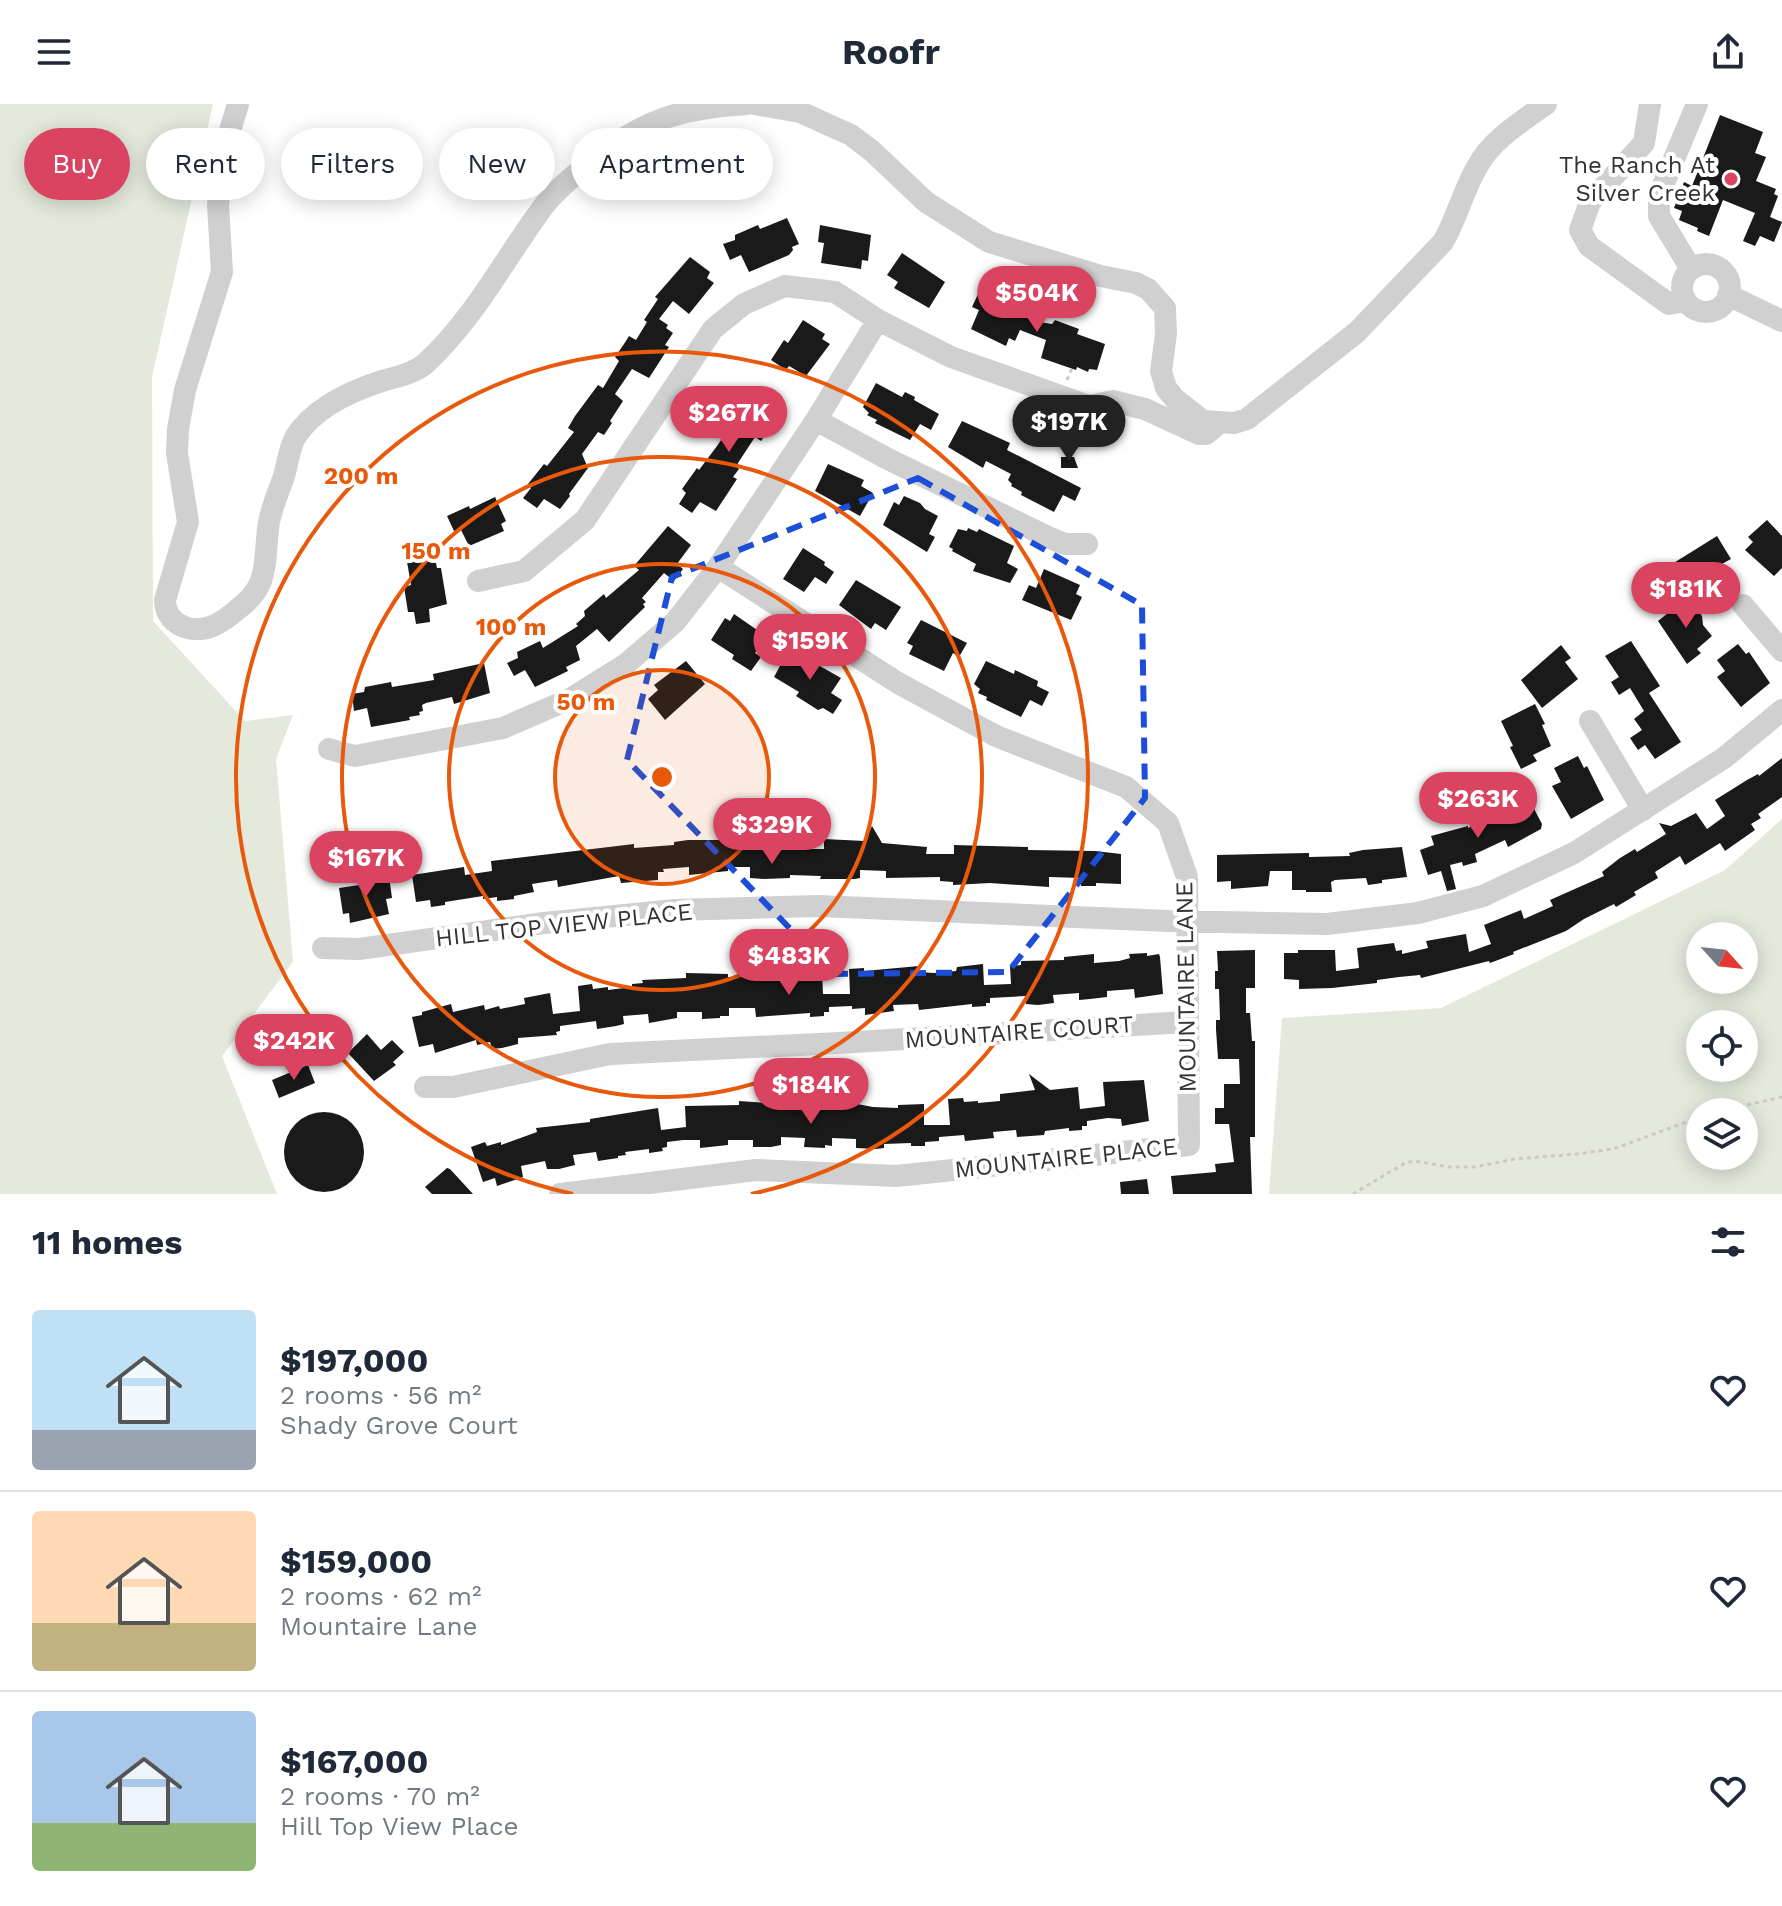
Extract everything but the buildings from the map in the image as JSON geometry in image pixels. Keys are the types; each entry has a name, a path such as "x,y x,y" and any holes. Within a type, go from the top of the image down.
{"street":[{"path":"238,104 221,175 218,233 222,272 185,390 178,429 177,453 188,522 165,600 165,611 177,625 194,630 211,627 226,619 259,590 264,578 269,520 288,454 295,437 308,422 347,395 424,365 490,285 545,205 569,180 625,135 667,116 717,106 747,104"},
{"path":"767,105 800,112 851,135 926,202 989,242 1148,289 1165,308 1166,334 1161,371 1166,388 1186,410 1203,421 1219,423 1247,419 1357,332 1443,242 1453,226 1478,165 1490,149 1546,104"},
{"path":"1650,104 1644,143 1590,202 1580,230 1589,246 1669,304 1685,301"},
{"path":"1691,269 1659,216 1659,195 1697,104"},
{"path":"1705,264 1719,268 1728,280 1728,295 1719,308 1696,310 1685,301 1683,280 1691,269 1705,264"},
{"path":"478,581 524,571 585,520 713,329 744,304 785,286 835,292 878,320 951,357 1089,406 1113,401 1145,409 1199,434 1206,434 1219,423"},
{"path":"1728,295 1782,321"},
{"path":"329,749 355,756 503,728 570,699 626,664 675,622 718,567 878,320"},
{"path":"816,420 886,458 1050,538 1065,544 1087,544"},
{"name":"MOUNTAIRE LANE","path":"718,567 898,683 996,736 1126,787 1168,823 1187,877 1189,1145"},
{"path":"1743,605 1782,651"},
{"name":"HILL TOP VIEW PLACE","path":"323,948 359,949 544,923 675,910 819,906 1327,924 1418,913 1483,896 1574,853 1724,758 1782,710"},
{"path":"1590,721 1643,810"},
{"name":"MOUNTAIRE COURT","path":"425,1087 453,1087 610,1054 1186,1022"},
{"name":"MOUNTAIRE PLACE","path":"560,1194 756,1170 896,1176 1189,1145"}],"path":[{"path":"1066,384 1072,368"},
{"path":"1758,1102 1782,1097"},
{"path":"1353,1194 1405,1163 1415,1161 1449,1167 1475,1167 1515,1159 1613,1149 1686,1122"}],"highlighted area":[{"path":"918,478 1142,605 1145,798 1008,972 834,974 627,760 672,577"}],"shaded area":[{"path":"0,104 213,104 208,128 146,128 146,200 192,200 152,377 153,621 245,721 293,715 276,759 293,962 222,1056 277,1194 0,1194"},
{"path":"1782,819 1782,1194 1269,1194 1282,1018 1441,1008 1725,870"}],"place":[{"name":"The Ranch At Silver Creek","path":"1731,179"}]}
